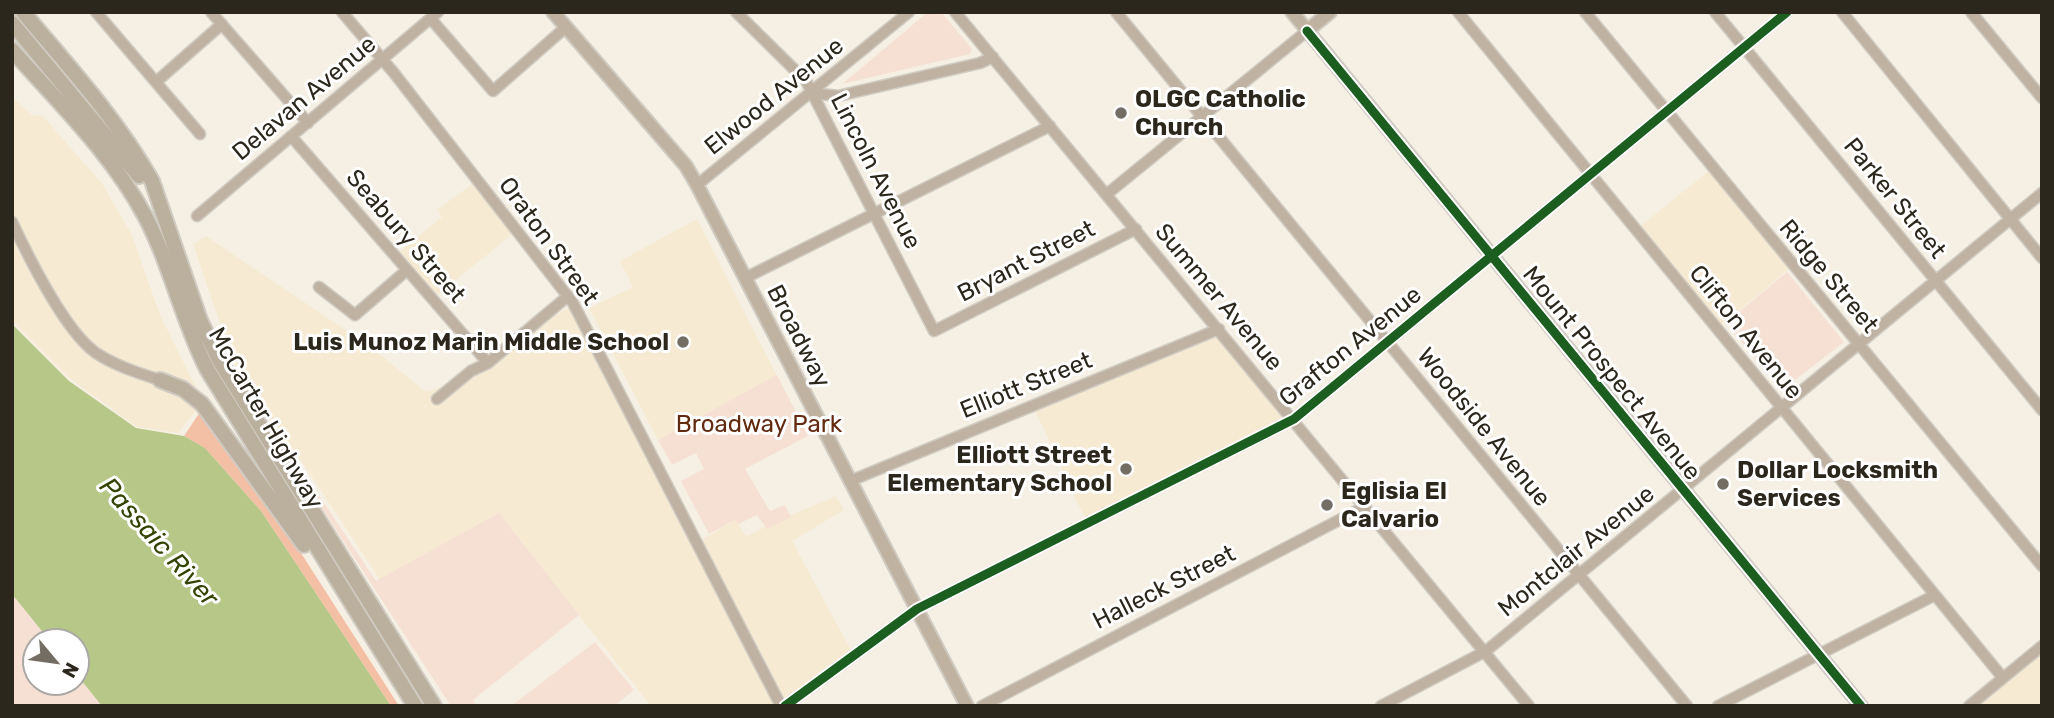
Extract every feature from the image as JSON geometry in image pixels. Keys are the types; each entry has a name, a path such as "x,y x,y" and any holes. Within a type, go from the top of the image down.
{"highway":[{"path":"23,12 120,129 152,181 163,220"},
{"path":"12,23 133,166 163,220 178,254 200,320 219,360 414,675 436,706"},
{"name":"McCarter Highway","path":"12,50 92,140 134,195 155,236 187,326 207,369 415,706"},
{"path":"160,380 183,389 210,414 393,670"}],"main road":[{"name":"Broadway","path":"552,12 685,166 697,185 967,706"},
{"name":"Mount Prospect Avenue","path":"1292,12 1861,706"},
{"path":"1307,31 1330,12"}],"street":[{"path":"96,12 200,134"},
{"path":"211,12 307,123"},
{"name":"Oraton Street","path":"342,12 383,59 568,296 783,706"},
{"name":"Lincoln Avenue","path":"736,12 800,73 934,331"},
{"name":"Elwood Avenue","path":"697,185 909,12"},
{"name":"Summer Avenue","path":"955,12 1530,706"},
{"name":"Woodside Avenue","path":"1116,12 1686,706"},
{"name":"Clifton Avenue","path":"1458,12 2003,678"},
{"name":"Ridge Street","path":"1585,12 2042,566"},
{"name":"Parker Street","path":"1715,12 2042,410"},
{"name":"Grafton Avenue","path":"783,706 917,609 1294,419 1787,12"},
{"path":"1842,12 2042,258"},
{"path":"1971,12 2042,98"},
{"path":"430,16 494,90 566,27"},
{"name":"Delavan Avenue","path":"197,216 430,16"},
{"path":"156,82 222,24"},
{"path":"1107,194 1307,31"},
{"path":"812,93 838,96 984,62 993,57"},
{"path":"745,278 1050,126"},
{"name":"Seabury Street","path":"291,136 488,363"},
{"name":"Montclair Avenue","path":"1381,706 1486,651 2042,193"},
{"path":"12,222 36,270 85,344 121,366 160,380"},
{"name":"Bryant Street","path":"934,331 1136,229"},
{"path":"319,287 355,315 407,270"},
{"path":"437,399 471,371 488,363 568,296"},
{"name":"Elliott Street","path":"850,481 1219,329"},
{"name":"Halleck Street","path":"982,706 1366,506"},
{"path":"1718,706 1935,595"},
{"path":"1969,706 2042,646"}],"shaded area":[{"path":"12,97 32,115 43,116 103,185 132,235 160,315 203,402 178,433 137,427 69,378 12,321"},
{"path":"1710,170 1791,267 1720,327 1638,228"},
{"path":"476,181 516,231 434,298 397,254 442,217 437,210"},
{"name":"Luis Munoz Marin Middle School","path":"697,219 777,376 658,440 589,308 633,287 620,261"},
{"path":"206,236 368,345 426,392 462,380 479,355 572,306 697,542 736,520 746,537 767,525 836,496 844,510 792,541 853,654 785,706 651,706 498,514 380,580 304,465 265,414 232,359 193,244"},
{"name":"Elliott Street Elementary School","path":"1220,331 1292,418 1086,521 1034,408"},
{"path":"200,412 294,542 399,706 391,706 261,511 205,448 184,436"},
{"path":"2042,645 2042,706 1969,706"}],"green space":[{"path":"928,12 941,12 972,49 970,54 842,84"},
{"path":"1787,272 1844,342 1782,390 1726,323"},
{"name":"Broadway Park","path":"777,375 808,436 745,469 770,511 785,505 791,517 767,529 757,515 738,524 735,520 709,534 681,481 704,469 696,453 672,465 658,440"},
{"path":"283,441 376,581 499,513 579,615 473,700 476,706 451,706 280,444"},
{"path":"12,594 39,627 21,627 21,697 91,697 91,692 102,706 15,706 12,703"},
{"path":"595,642 634,690 614,706 511,706"}],"water":[{"name":"Passaic River","path":"12,324 69,381 136,428 184,436 205,448 261,511 391,706 102,706 91,692 91,627 39,627 12,594"}],"cycle path":[{"path":"785,706 917,609 1294,419 1787,12"},
{"path":"1307,31 1861,706"}],"place":[{"name":"OLGC Catholic Church","path":"1121,113"},
{"name":"Luis Munoz Marin Middle School","path":"683,342"},
{"name":"Elliott Street Elementary School","path":"1126,469"},
{"name":"Dollar Locksmith Services","path":"1723,484"},
{"name":"Eglisia El Calvario","path":"1327,505"}]}
